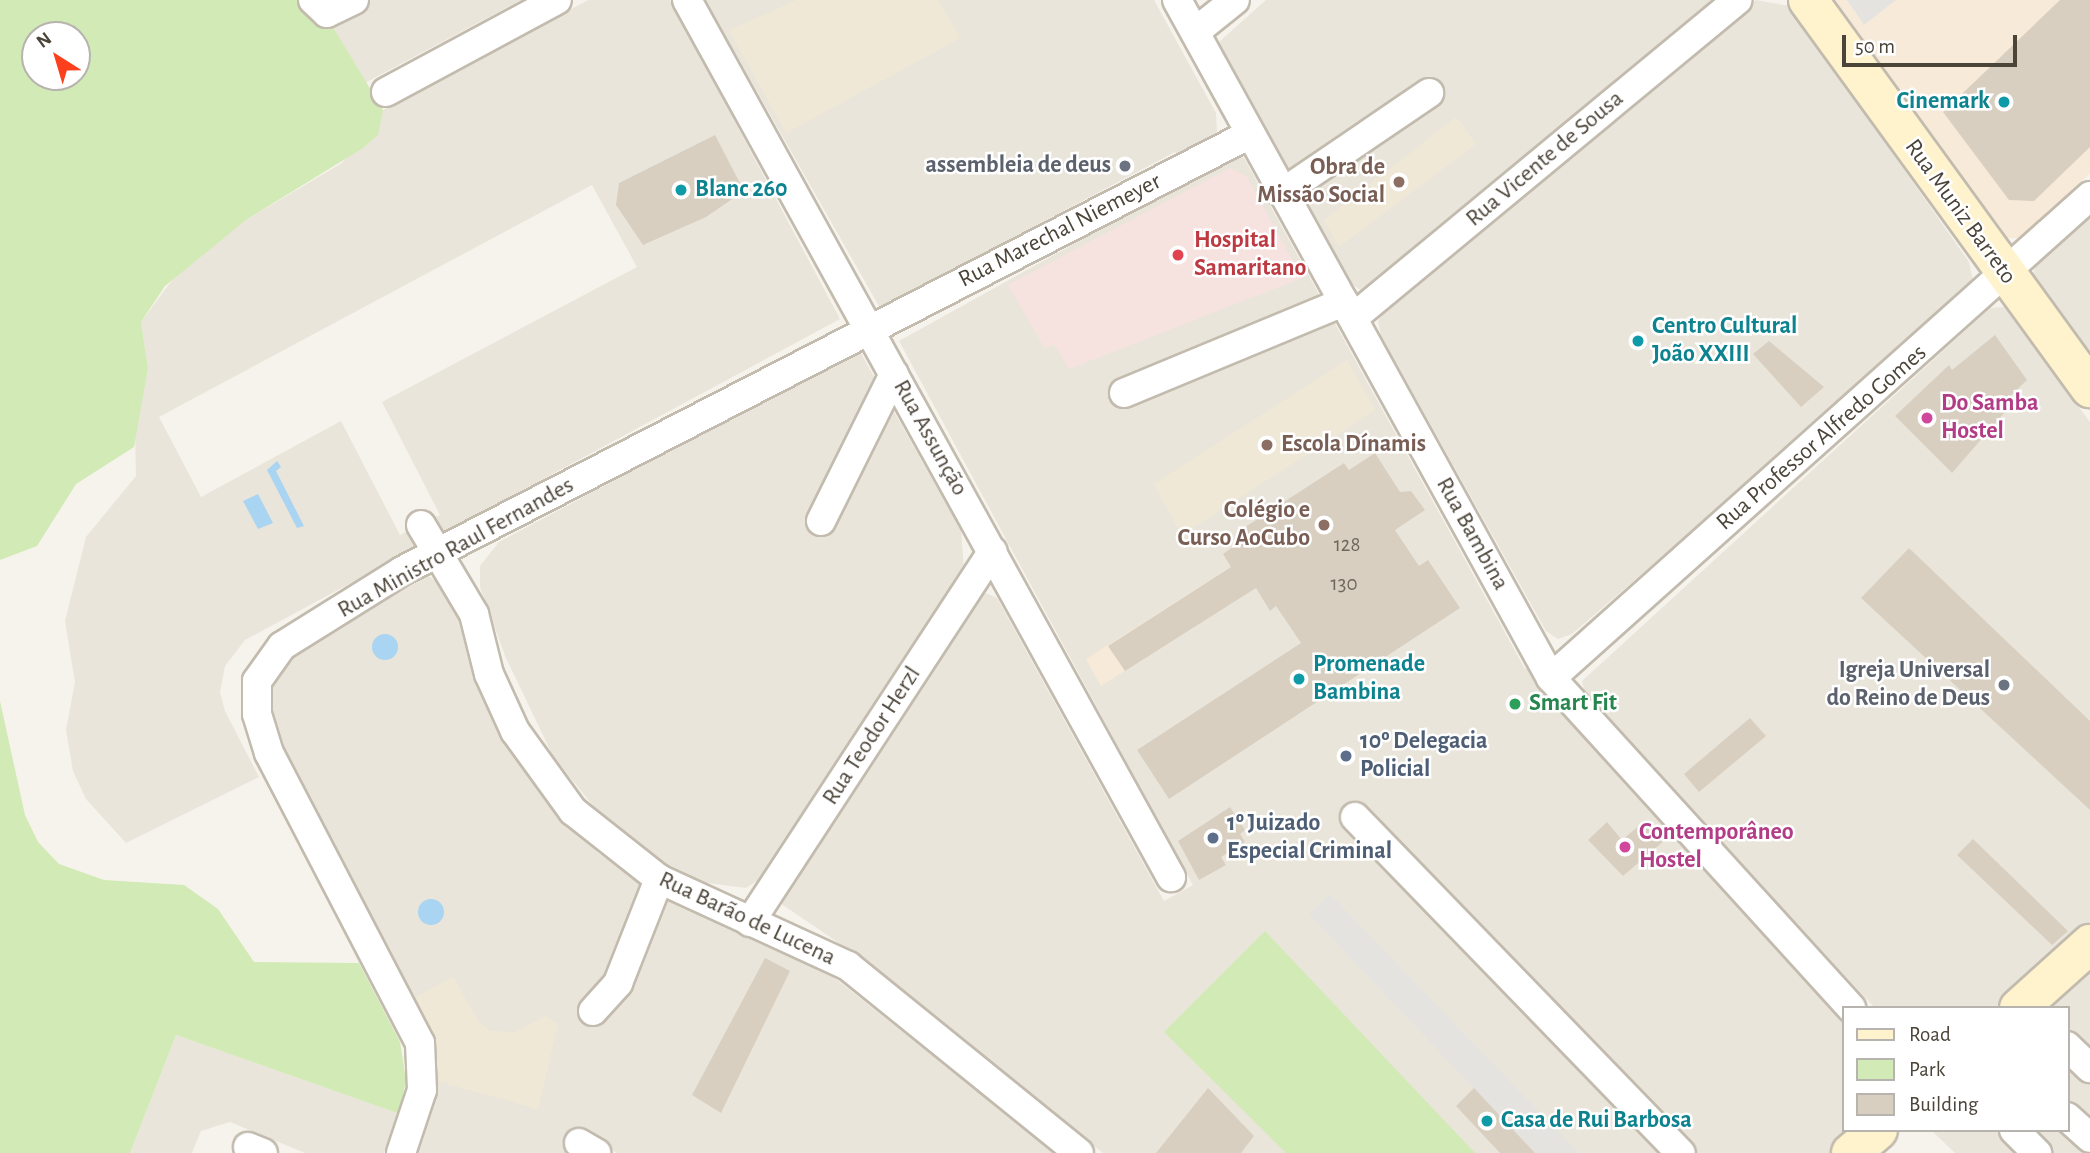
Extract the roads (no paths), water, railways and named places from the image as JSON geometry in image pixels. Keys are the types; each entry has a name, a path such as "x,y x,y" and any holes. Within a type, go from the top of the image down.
{"main road":[{"name":"Rua Muniz Barreto","path":"1808,0 2090,388"},
{"path":"2024,1006 2090,944"},
{"path":"1851,1153 1876,1132"}],"street":[{"path":"313,0 327,13 354,0"},
{"path":"386,92 557,0"},
{"name":"Rua Assunção","path":"687,0 871,329 1171,877"},
{"name":"Rua Bambina","path":"1177,0 1551,678 1849,1006"},
{"path":"1195,32 1235,0"},
{"name":"Rua Vicente de Sousa","path":"1124,393 1349,311 1737,0"},
{"path":"1282,193 1429,93"},
{"name":"Rua Marechal Niemeyer","path":"871,329 1250,134"},
{"name":"Rua Professor Alfredo Gomes","path":"1551,678 2090,196"},
{"name":"Rua Ministro Raul Fernandes","path":"401,1153 424,1074 420,1043 269,753 257,713 257,681 282,646 402,572 442,554 837,342 871,329"},
{"path":"821,521 894,374"},
{"name":"Rua Barão de Lucena","path":"421,525 442,554 474,614 501,703 531,758 573,811 659,879 848,966 1079,1153"},
{"name":"Rua Teodor Herzl","path":"750,922 993,551"},
{"path":"1355,817 1681,1153"},
{"path":"593,1011 618,984 659,879"},
{"path":"2069,1048 2090,1068"},
{"path":"2069,1119 2090,1138"},
{"path":"2016,1132 2037,1153"}],"water":[{"path":"277,461 281,467 276,471 304,526 297,528 267,470"},
{"path":"258,494 273,523 258,529 243,501"},
{"path":"385,634 394,638 398,647 394,656 385,660 376,656 372,647 376,638"},
{"path":"431,899 440,903 444,912 440,921 431,925 422,921 418,912 422,903"}],"place":[{"name":"Cinemark","path":"2004,102"},
{"name":"assembleia de deus","path":"1125,166"},
{"name":"Obra de Missão Social","path":"1399,182"},
{"name":"Blanc 260","path":"681,190"},
{"name":"Hospital Samaritano","path":"1178,255"},
{"name":"Centro Cultural João XXIII","path":"1638,341"},
{"name":"Do Samba Hostel","path":"1927,418"},
{"name":"Escola Dínamis","path":"1267,445"},
{"name":"Colégio e Curso AoCubo","path":"1324,525"},
{"name":"Promenade Bambina","path":"1299,679"},
{"name":"Igreja Universal do Reino de Deus","path":"2004,685"},
{"name":"Smart Fit","path":"1515,704"},
{"name":"10º Delegacia Policial","path":"1346,756"},
{"name":"1º Juizado Especial Criminal","path":"1213,838"},
{"name":"Contemporâneo Hostel","path":"1625,847"},
{"name":"Casa de Rui Barbosa","path":"1487,1121"}]}
